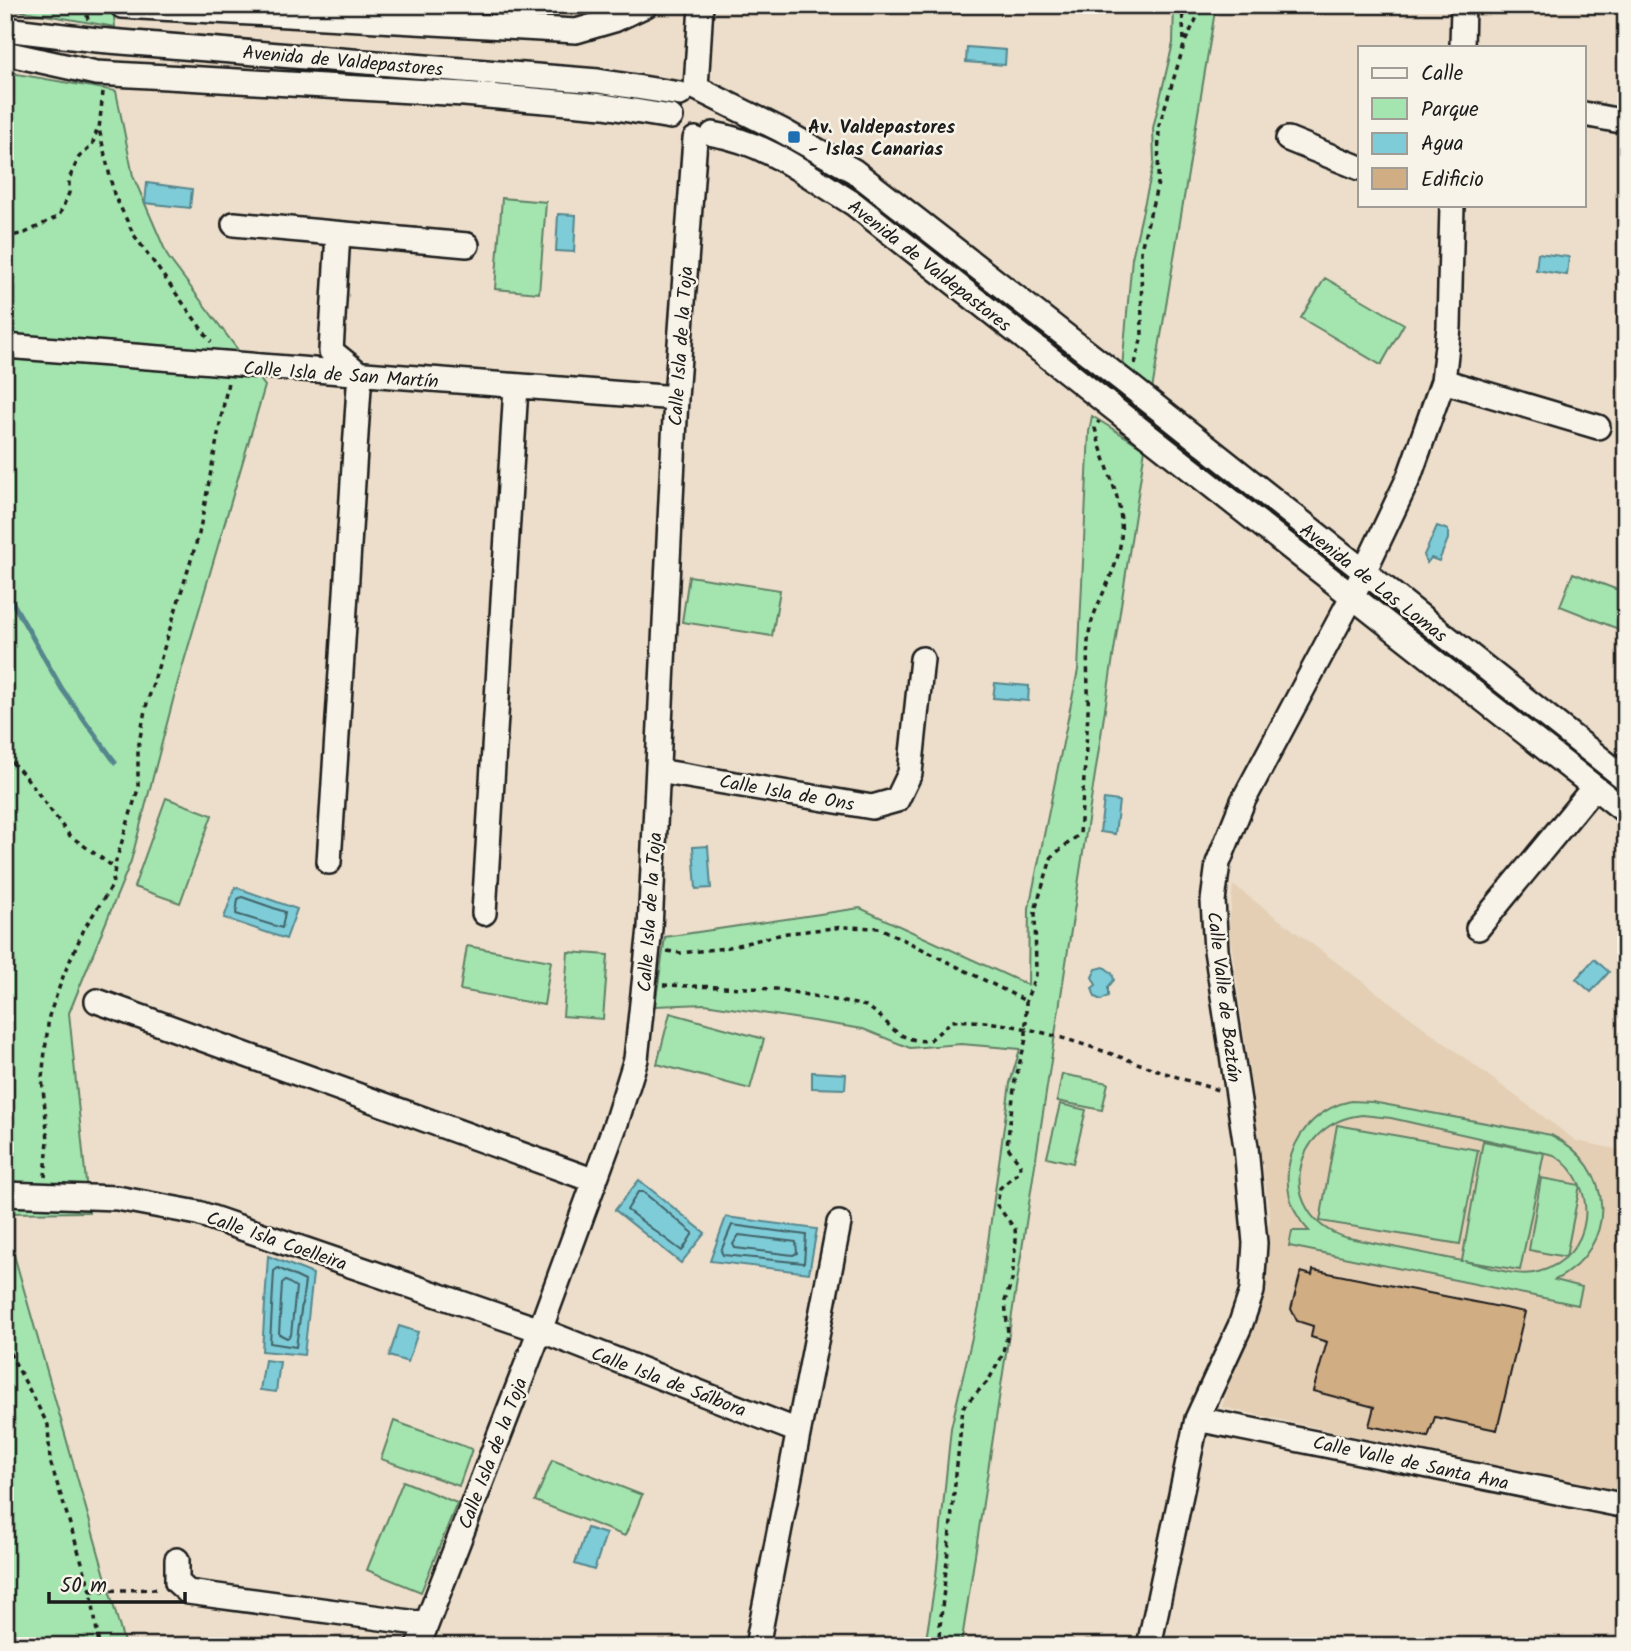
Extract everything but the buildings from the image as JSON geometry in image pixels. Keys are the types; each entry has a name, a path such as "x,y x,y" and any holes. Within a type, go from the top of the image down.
{"street":[{"path":"122,6 576,31 614,20 646,5"},
{"path":"701,5 688,91 671,117 704,137"},
{"path":"1462,46 1463,5"},
{"name":"Avenida de Valdepastores","path":"5,29 97,40 598,81 688,91 720,101 781,130 854,172 1125,382"},
{"name":"Avenida de Valdepastores","path":"5,53 104,74 464,94 604,106 671,117"},
{"name":"Calle Isla de la Toja","path":"421,1635 540,1330 636,1059 648,948 676,398 704,137 723,119 720,101"},
{"path":"1586,114 1626,122"},
{"name":"Avenida de Valdepastores","path":"704,137 730,137 788,162 854,204 1132,422"},
{"path":"1288,139 1358,167"},
{"name":"Calle Valle de Baztán","path":"1149,1646 1197,1419 1240,1326 1252,1291 1255,1243 1247,1147 1216,950 1213,901 1218,863 1243,802 1353,595 1409,477 1443,381 1449,327 1452,206"},
{"path":"234,224 467,245"},
{"path":"329,862 359,387 362,376 331,351 338,234"},
{"name":"Calle Isla de San Martín","path":"5,346 362,376 676,398"},
{"path":"1443,381 1598,427"},
{"name":"Avenida de Las Lomas","path":"1125,382 1362,573 1626,779"},
{"path":"484,913 516,387"},
{"name":"Avenida de Las Lomas","path":"1132,422 1626,812"},
{"name":"Calle Isla de Ons","path":"658,771 872,807 897,800 910,773 922,659"},
{"path":"1478,928 1594,788"},
{"path":"97,1001 595,1181"},
{"name":"Calle Isla Coelleira","path":"5,1194 117,1198 198,1213 540,1330"},
{"path":"757,1646 839,1223"},
{"name":"Calle Isla de Sálbora","path":"540,1330 799,1431"},
{"name":"Calle Valle de Santa Ana","path":"1197,1419 1626,1506"},
{"path":"177,1560 177,1582 188,1592 421,1635"}],"path":[{"path":"85,5 97,40"},
{"path":"1182,5 1185,42"},
{"path":"1125,382 1136,362 1142,336 1142,249 1158,183 1159,126 1185,42 1203,5"},
{"path":"5,251 12,236 55,219 64,208 69,179 79,157 92,146 99,118 104,74"},
{"path":"48,1196 45,1186 48,1140 42,1078 50,1016 64,974 86,927 112,886 138,789 138,749 145,710 208,496 228,383 197,319 134,235 114,194 104,161 99,118"},
{"path":"938,1646 963,1407 988,1381 1001,1359 1008,1334 1005,1301 1012,1280 1016,1240 1015,1229 997,1205 1000,1188 1020,1171 1020,1164 1007,1146 1015,1081 1026,1040 1026,1001 1036,975 1035,910 1052,856 1080,834 1088,708 1088,641 1091,620 1119,552 1122,529 1118,491 1095,428 1109,404"},
{"path":"5,755 26,777 69,835 115,868"},
{"path":"648,948 681,953 725,948 787,933 844,927 880,928 1026,1001"},
{"path":"644,985 776,989 866,1006 876,1012 897,1036 917,1041 929,1041 951,1021 979,1021 1026,1030 1238,1095"},
{"path":"5,1343 48,1425 50,1461 91,1591 99,1646"},
{"path":"91,1591 181,1588"},
{"path":"5,1626 12,1646"}],"shaded area":[{"path":"1233,885 1576,1141 1626,1151 1626,1496 1222,1407 1259,1289 1270,1218 1229,928"}],"green space":[{"path":"5,5 113,5 115,27 11,9"},
{"path":"1174,5 1216,5 1152,390 1122,368 1132,258 1154,162 1153,128 1173,43"},
{"path":"5,72 116,91 133,176 168,257 265,386 177,685 131,861 69,1013 89,1212 5,1213"},
{"path":"502,198 546,202 539,293 495,289"},
{"path":"1325,278 1404,324 1381,365 1301,318"},
{"path":"1092,416 1145,449 961,1646 925,1646 936,1576 951,1428 979,1307 1010,1083 1020,1049 961,1044 910,1048 863,1029 705,1004 655,1006 665,937 860,908 1028,985 1029,908 1078,670 1089,432"},
{"path":"1573,573 1626,593 1626,632 1560,606"},
{"path":"689,576 780,590 772,636 682,622"},
{"path":"166,798 212,815 180,903 134,887"},
{"path":"467,946 551,961 544,1005 460,990"},
{"path":"568,952 608,955 603,1019 563,1016"},
{"path":"670,1013 764,1039 750,1089 657,1064"},
{"path":"1062,1074 1108,1083 1102,1110 1057,1101"},
{"path":"1351,1101 1372,1102 1551,1135 1572,1149 1588,1166 1598,1186 1601,1207 1599,1228 1591,1248 1576,1266 1555,1280 1582,1287 1578,1305 1289,1246 1292,1231 1309,1231 1296,1213 1289,1193 1288,1173 1292,1154 1300,1136 1314,1120 1330,1108","holes":["1362,1115 1391,1118 1554,1155 1569,1168 1585,1201 1581,1236 1571,1252 1557,1264 1538,1272 1520,1274 1464,1261 1520,1270 1544,1153 1483,1141 1462,1261 1344,1237 1322,1226 1308,1210 1301,1191 1300,1171 1306,1151 1319,1134 1337,1122"]},
{"path":"1060,1104 1086,1110 1073,1163 1047,1157"},
{"path":"1337,1125 1478,1150 1460,1244 1320,1221"},
{"path":"1541,1178 1580,1185 1566,1257 1529,1250"},
{"path":"5,1223 125,1646 5,1646"},
{"path":"394,1421 472,1449 459,1486 381,1459"},
{"path":"552,1460 642,1495 625,1536 535,1501"},
{"path":"403,1481 457,1503 421,1592 367,1570"}],"water":[{"path":"967,47 1006,50 1005,65 966,62"},
{"path":"147,183 192,189 190,208 145,203"},
{"path":"558,214 576,215 574,252 556,251"},
{"path":"1538,253 1569,257 1567,275 1536,270"},
{"path":"1437,526 1448,530 1448,539 1439,561 1431,558 1427,563 1424,555"},
{"path":"995,683 1029,686 1028,701 993,698"},
{"path":"1104,799 1119,801 1115,834 1100,832"},
{"path":"708,846 711,888 696,889 693,847"},
{"path":"235,887 297,909 286,939 224,918"},
{"path":"1594,959 1609,972 1591,992 1576,979"},
{"path":"1104,967 1112,973 1114,980 1108,987 1108,996 1101,1000 1095,997 1092,988 1096,985 1092,977 1096,969"},
{"path":"812,1072 846,1074 845,1089 812,1088"},
{"path":"639,1180 705,1233 681,1263 615,1210"},
{"path":"726,1217 817,1229 809,1273 710,1261"},
{"path":"268,1256 313,1274 304,1355 262,1351"},
{"path":"399,1326 418,1332 408,1362 389,1356"},
{"path":"265,1360 280,1362 276,1392 260,1390"},
{"path":"587,1528 606,1534 594,1570 575,1564"}],"waterway":[{"path":"5,589 62,689 115,762"}],"place":[{"name":"Av. Valdepastores - Islas Canarias","path":"794,137"}]}
